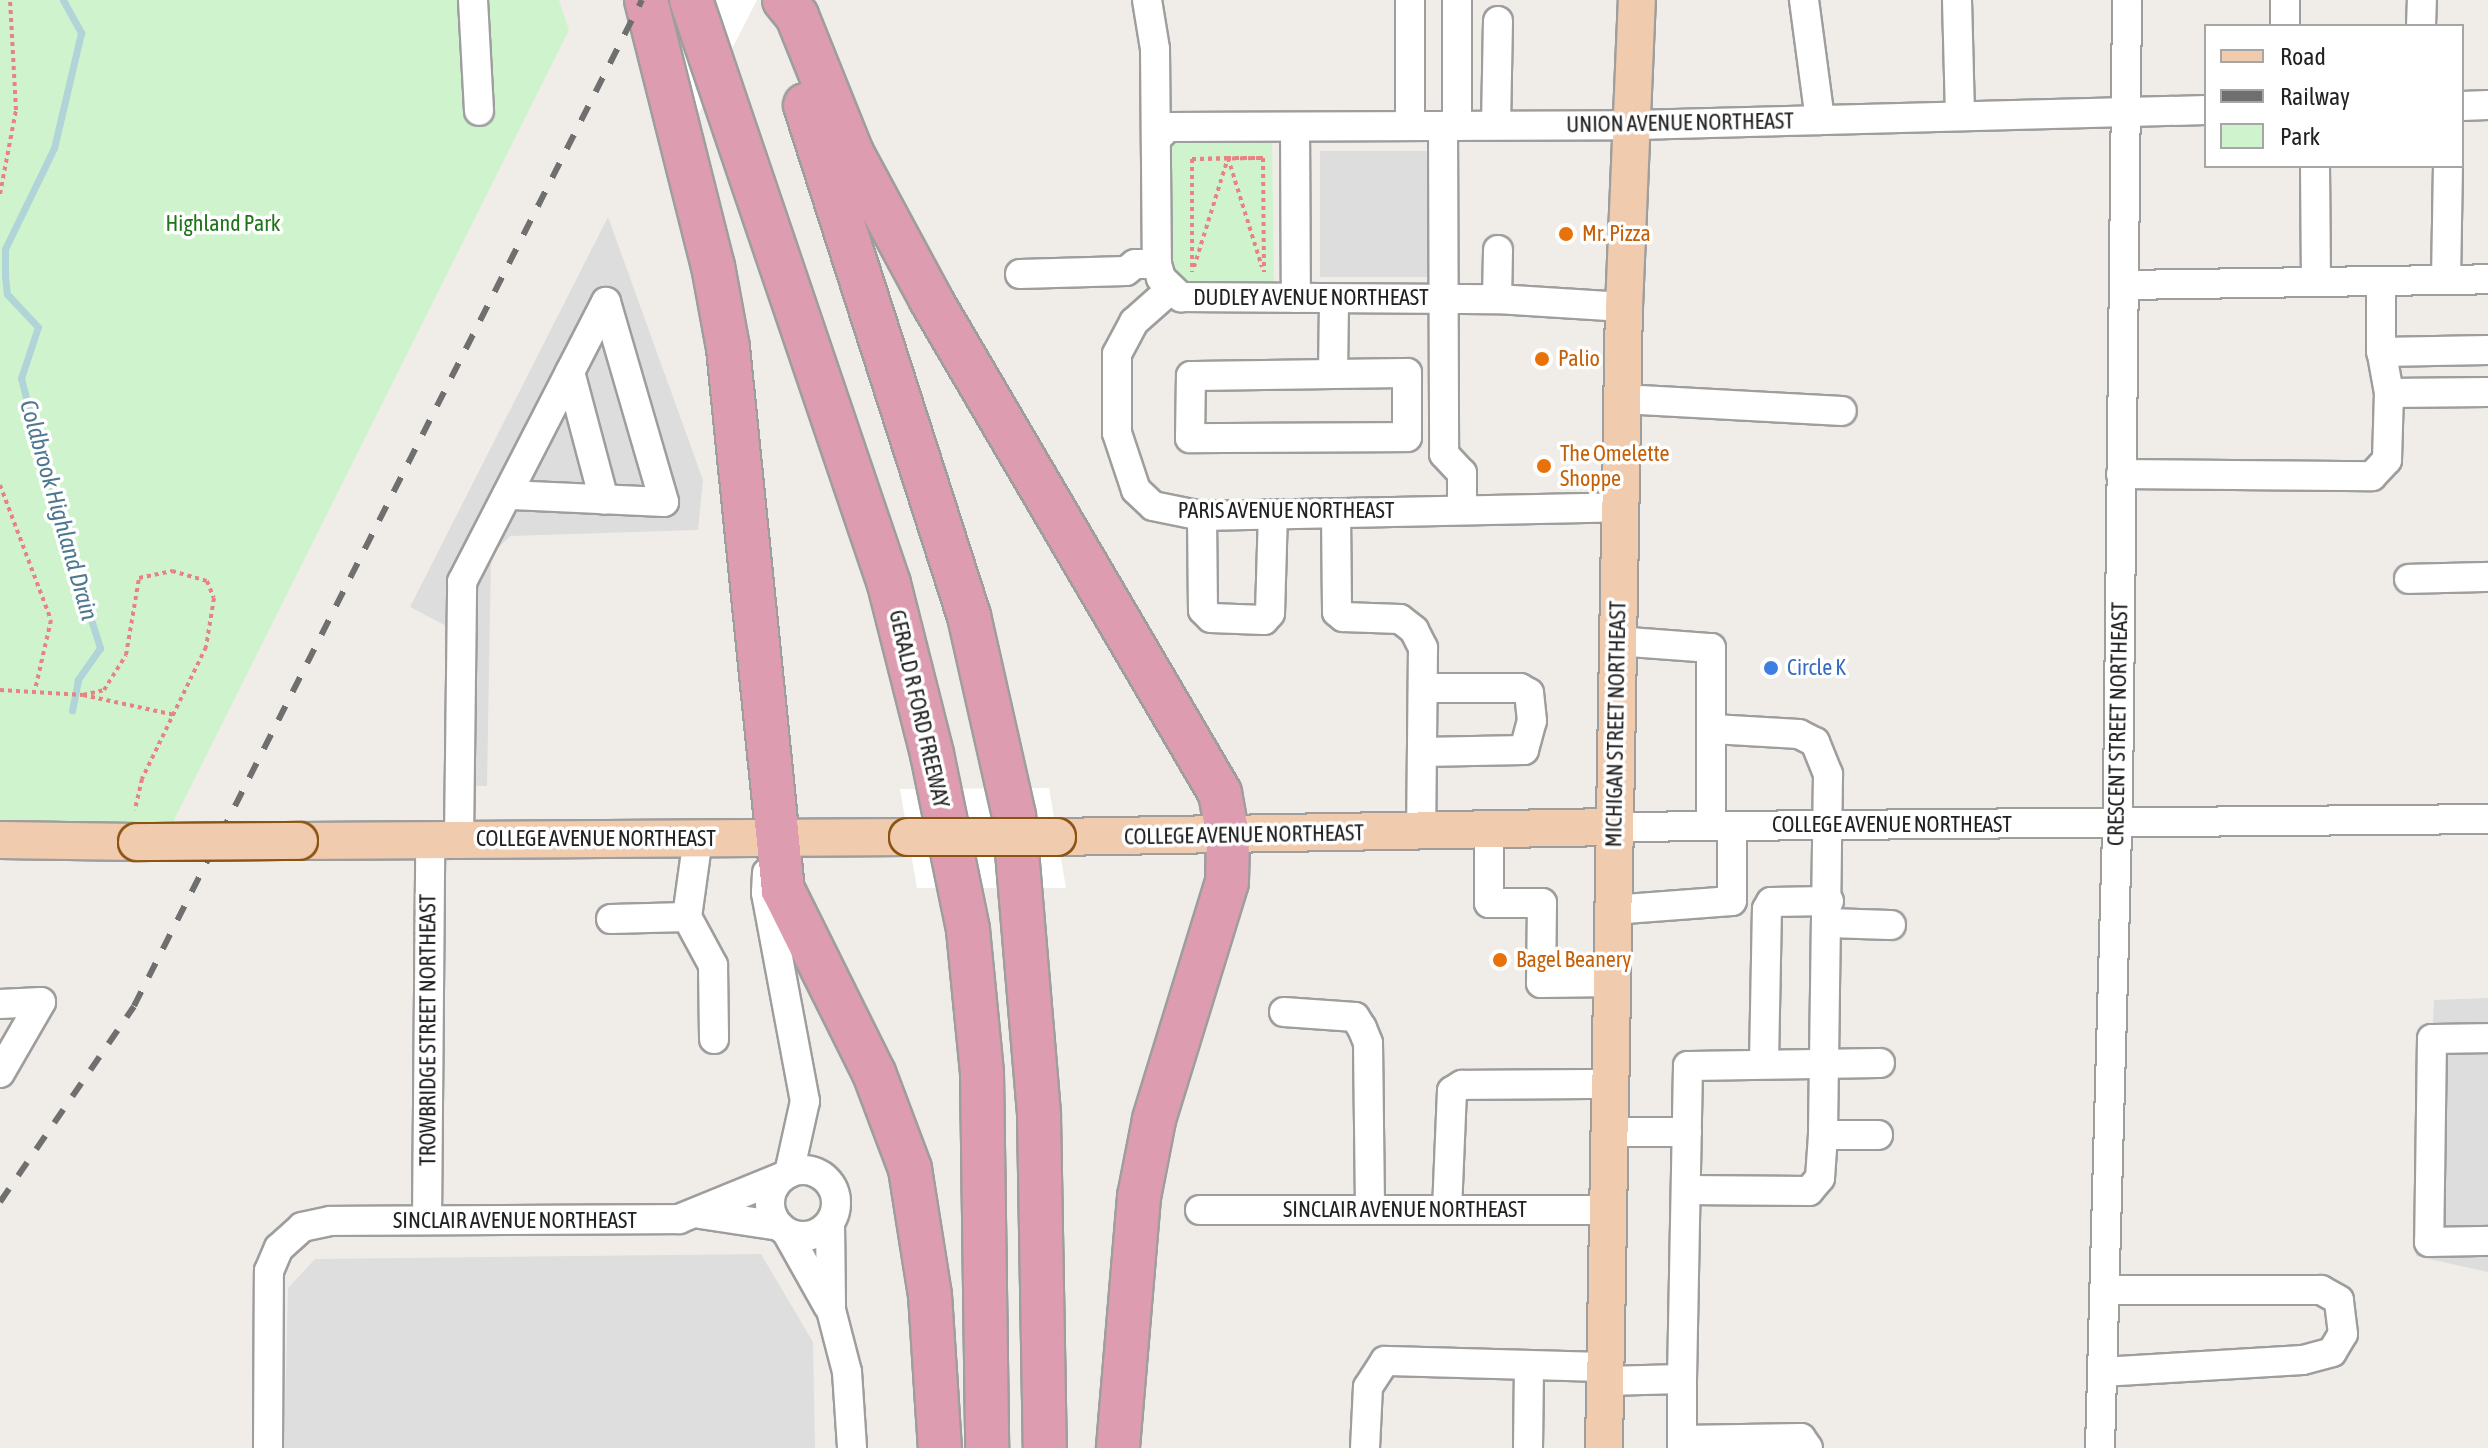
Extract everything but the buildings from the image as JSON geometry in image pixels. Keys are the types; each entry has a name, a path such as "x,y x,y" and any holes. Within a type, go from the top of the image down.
{"highway":[{"path":"646,0 713,266 740,431 783,890 874,1073 910,1169 930,1295 940,1448"},
{"name":"GERALD R FORD FREEWAY","path":"691,0 889,584 932,754 968,930 982,1073 987,1448"},
{"path":"772,0 969,616 1014,816 1039,1116 1045,1448"},
{"path":"784,0 797,16 852,153 931,300 1194,742 1220,793 1228,837 1227,882 1154,1120 1139,1197 1118,1448"}],"main road":[{"name":"MICHIGAN STREET NORTHEAST","path":"1604,1448 1624,307 1637,0"},
{"name":"COLLEGE AVENUE NORTHEAST","path":"0,840 136,826 299,841 1228,837 1613,827"}],"street":[{"path":"473,0 479,111"},
{"path":"1020,274 1126,271 1135,264 1157,264 1158,137 1153,21 1147,0"},
{"path":"1410,0 1410,126"},
{"path":"1457,0 1445,299 1444,454 1462,473 1462,510"},
{"path":"1804,0 1820,120"},
{"path":"1957,0 1960,116"},
{"name":"CRESCENT STREET NORTHEAST","path":"2100,1448 2118,824 2127,0"},
{"path":"2285,0 2285,24"},
{"path":"2421,24 2422,0"},
{"path":"1496,125 1498,21"},
{"path":"2464,106 2488,105"},
{"name":"UNION AVENUE NORTHEAST","path":"1158,137 1168,127 1634,125 2204,110"},
{"path":"1295,127 1296,298"},
{"path":"2315,168 2316,282"},
{"path":"2446,280 2448,168"},
{"path":"1497,299 1498,250"},
{"name":"DUDLEY AVENUE NORTHEAST","path":"1157,264 1170,290 1181,297 1497,299 1624,307"},
{"path":"2125,285 2488,279"},
{"path":"2121,474 2372,476 2387,460 2389,393 2381,352 2381,281"},
{"name":"PARIS AVENUE NORTHEAST","path":"1170,290 1122,336 1117,354 1117,433 1125,466 1145,498 1174,514 1202,516 1620,507"},
{"path":"1333,374 1334,299"},
{"name":"TROWBRIDGE STREET NORTHEAST","path":"427,1220 444,840 462,582 606,302 664,502 604,500"},
{"path":"2381,352 2488,350"},
{"path":"507,495 604,500 570,372"},
{"path":"1407,373 1407,437 1190,438 1191,376 1333,374 1407,373"},
{"path":"2389,393 2488,392"},
{"path":"1622,399 1842,411"},
{"path":"1336,513 1337,612 1409,624 1423,648 1421,832"},
{"path":"1202,516 1203,610 1211,618 1264,620 1270,613 1273,514"},
{"path":"2409,579 2488,577"},
{"path":"1612,910 1732,901 1713,729 1711,648 1617,641"},
{"path":"1422,752 1524,750 1532,721 1529,693 1520,688 1423,688"},
{"path":"1686,1190 1809,1191 1820,1178 1823,1135 1831,825 1828,774 1815,742 1782,730 1713,729"},
{"name":"COLLEGE AVENUE NORTHEAST","path":"1613,827 2488,819"},
{"path":"1489,830 1489,903 1542,903 1541,983 1612,982"},
{"path":"698,838 687,917 713,965 714,1039"},
{"path":"779,838 766,893 805,1101 786,1175 770,1206 831,1310"},
{"path":"1764,1063 1767,909 1771,902 1891,925"},
{"path":"611,919 687,917"},
{"path":"0,1004 41,1002 0,1073"},
{"path":"1284,1012 1355,1017 1362,1028 1368,1043 1370,1210"},
{"path":"2488,1038 2432,1039 2429,1242 2488,1241"},
{"path":"1808,1448 1801,1438 1682,1444 1688,1066 1880,1063"},
{"path":"1447,1210 1452,1091 1462,1085 1611,1084"},
{"path":"1610,1132 1687,1132"},
{"path":"1823,1135 1878,1135"},
{"path":"786,1175 814,1171 831,1185 837,1206 830,1223 831,1310 847,1372 852,1448"},
{"name":"SINCLAIR AVENUE NORTHEAST","path":"268,1448 269,1271 279,1248 302,1227 330,1221 639,1222 700,1214 786,1175"},
{"name":"SINCLAIR AVENUE NORTHEAST","path":"1200,1210 1609,1210"},
{"name":"SINCLAIR AVENUE NORTHEAST","path":"700,1214 783,1229"},
{"path":"783,1229 808,1237 830,1223"},
{"path":"2102,1372 2303,1360 2332,1352 2343,1334 2339,1300 2321,1290 2104,1290"},
{"path":"1365,1448 1368,1387 1385,1361 1529,1365 1682,1379"},
{"path":"1528,1448 1529,1365"}],"path":[{"path":"0,194 16,110 10,0"},
{"path":"1192,272 1228,158"},
{"path":"1228,158 1264,273"},
{"path":"1192,159 1263,158"},
{"path":"1192,159 1263,158"},
{"path":"1263,158 1264,273"},
{"path":"1192,159 1192,272"},
{"path":"1192,272 1206,272"},
{"path":"1250,273 1264,273"},
{"path":"0,485 51,620 35,690"},
{"path":"83,695 104,690 126,655 139,578 156,572 194,574 207,581 214,598 206,647 176,715 142,779 136,826"},
{"path":"0,690 83,695 176,715"}],"shaded area":[{"path":"1320,151 1434,151 1434,277 1320,277"},
{"path":"608,217 703,480 698,530 510,536 491,555 487,786 456,786 454,630 410,607"},
{"path":"2488,998 2488,1272 2416,1256 2419,1077 2431,1062 2434,1000"},
{"path":"761,1254 813,1342 815,1448 284,1448 288,1288 315,1259"}],"green space":[{"name":"Highland Park","path":"0,0 559,0 569,30 173,822 0,822"},
{"path":"1272,138 1274,288 1188,287 1171,262 1170,139"}],"pier":[{"path":"627,0 757,0 670,169"},
{"path":"1049,788 1066,888 917,888 900,789"}],"waterway":[{"name":"Coldbrook Highland Drain","path":"63,0 81,33 54,148 5,249 5,276 7,294 38,327 21,378 51,495 100,648 78,680 72,710"}],"railway":[{"path":"0,1202 134,1006 642,0"}],"place":[{"name":"Mr. Pizza","path":"1566,234"},
{"name":"Palio","path":"1542,359"},
{"name":"The Omelette Shoppe","path":"1544,466"},
{"name":"Circle K","path":"1771,668"},
{"name":"Bagel Beanery","path":"1500,960"}]}
